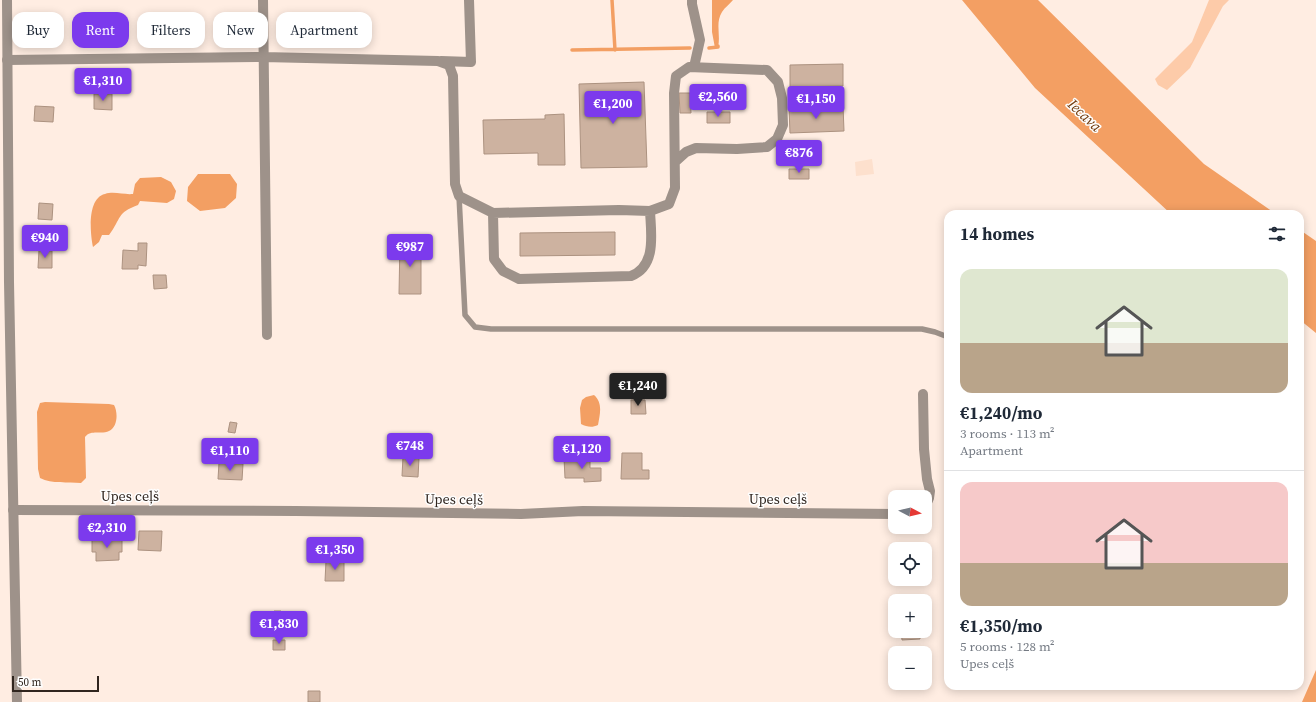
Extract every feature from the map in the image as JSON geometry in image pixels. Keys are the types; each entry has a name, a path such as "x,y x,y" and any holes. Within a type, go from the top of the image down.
{"street":[{"path":"7,0 9,282 17,702"},
{"path":"263,0 267,335"},
{"path":"7,60 263,57 471,62 469,0"},
{"path":"692,0 700,40 694,67"},
{"path":"438,61 449,65 453,76 455,184 459,196 493,213 619,210 650,211 669,204 675,188 676,161 674,93 676,76 689,67 767,70 778,82 782,98 783,125 777,139 767,147 737,149 696,148 686,152 676,161"},
{"path":"493,213 494,259 502,271 519,279 631,276 638,274 646,263 651,251 650,211"},
{"path":"922,394 924,449 930,490"},
{"name":"Upes ceļš","path":"13,510 301,511 521,514 583,512 888,514"}],"lane":[{"path":"459,196 465,315 475,327 491,329 922,330 944,335"}],"shaded area":[{"path":"1209,0 1229,0 1223,6 1190,68 1167,90 1158,85 1155,79 1192,42"},
{"path":"872,159 874,174 856,176 855,162"}],"water":[{"path":"712,0 733,0 723,10 720,16 718,25 719,43 718,47 715,48 712,32"},
{"name":"Iecava","path":"962,0 1038,0 1204,164 1270,210 1167,210 1035,88"},
{"path":"198,174 230,174 237,184 236,198 225,208 200,211 187,201 188,187"},
{"path":"161,177 171,182 176,191 174,199 167,203 140,201 138,205 126,211 120,217 109,235 102,235 99,242 93,247 91,217 95,202 99,197 112,193 133,194 135,184 140,178"},
{"path":"1304,233 1316,241 1316,333 1304,323"},
{"path":"594,395 600,405 600,413 598,425 594,427 581,424 580,408 582,400 586,397"},
{"path":"40,403 114,405 116,411 116,423 112,429 106,432 90,433 85,437 86,478 81,483 55,482 40,478 38,469 37,412"},
{"path":"1316,670 1316,702 1302,702"}],"building":[{"path":"843,64 843,86 790,87 790,65"},
{"path":"644,82 647,167 581,168 579,84"},
{"path":"705,91 729,91 729,100 705,101"},
{"path":"679,93 690,93 691,113 680,113"},
{"path":"94,94 112,94 112,110 94,109"},
{"path":"35,106 54,107 53,122 34,121"},
{"path":"843,106 844,131 790,133 789,108"},
{"path":"707,112 730,112 730,123 707,123"},
{"path":"564,114 565,165 538,165 538,153 484,154 483,120 545,119 545,115"},
{"path":"789,169 809,169 809,179 789,179"},
{"path":"39,203 53,204 52,220 38,219"},
{"path":"615,232 615,255 520,256 520,233"},
{"path":"400,241 421,242 421,294 399,294"},
{"path":"138,243 147,243 146,266 138,265 138,269 122,269 123,250 138,251"},
{"path":"39,250 52,251 52,268 38,268"},
{"path":"153,275 166,275 167,288 154,289"},
{"path":"631,400 645,400 646,414 631,414"},
{"path":"230,422 237,423 235,433 228,432"},
{"path":"622,453 642,453 642,470 649,470 649,479 621,479"},
{"path":"403,457 419,458 418,477 402,476"},
{"path":"564,458 590,458 590,468 601,468 601,481 584,482 584,478 565,478"},
{"path":"219,463 243,464 242,480 218,479"},
{"path":"139,531 162,531 161,551 138,550"},
{"path":"114,537 114,540 122,540 122,552 119,552 119,560 96,561 96,552 92,552 92,540"},
{"path":"326,561 344,561 344,581 325,581"},
{"path":"274,611 281,611 281,616 290,616 289,631 265,630 265,615 274,616"},
{"path":"902,638 920,638 920,639 902,640"},
{"path":"273,640 285,640 285,650 273,650"},
{"path":"308,691 320,691 320,702 308,702"}],"waterway":[{"path":"612,0 615,50"},
{"path":"709,48 718,46"},
{"path":"572,50 690,48"}]}
